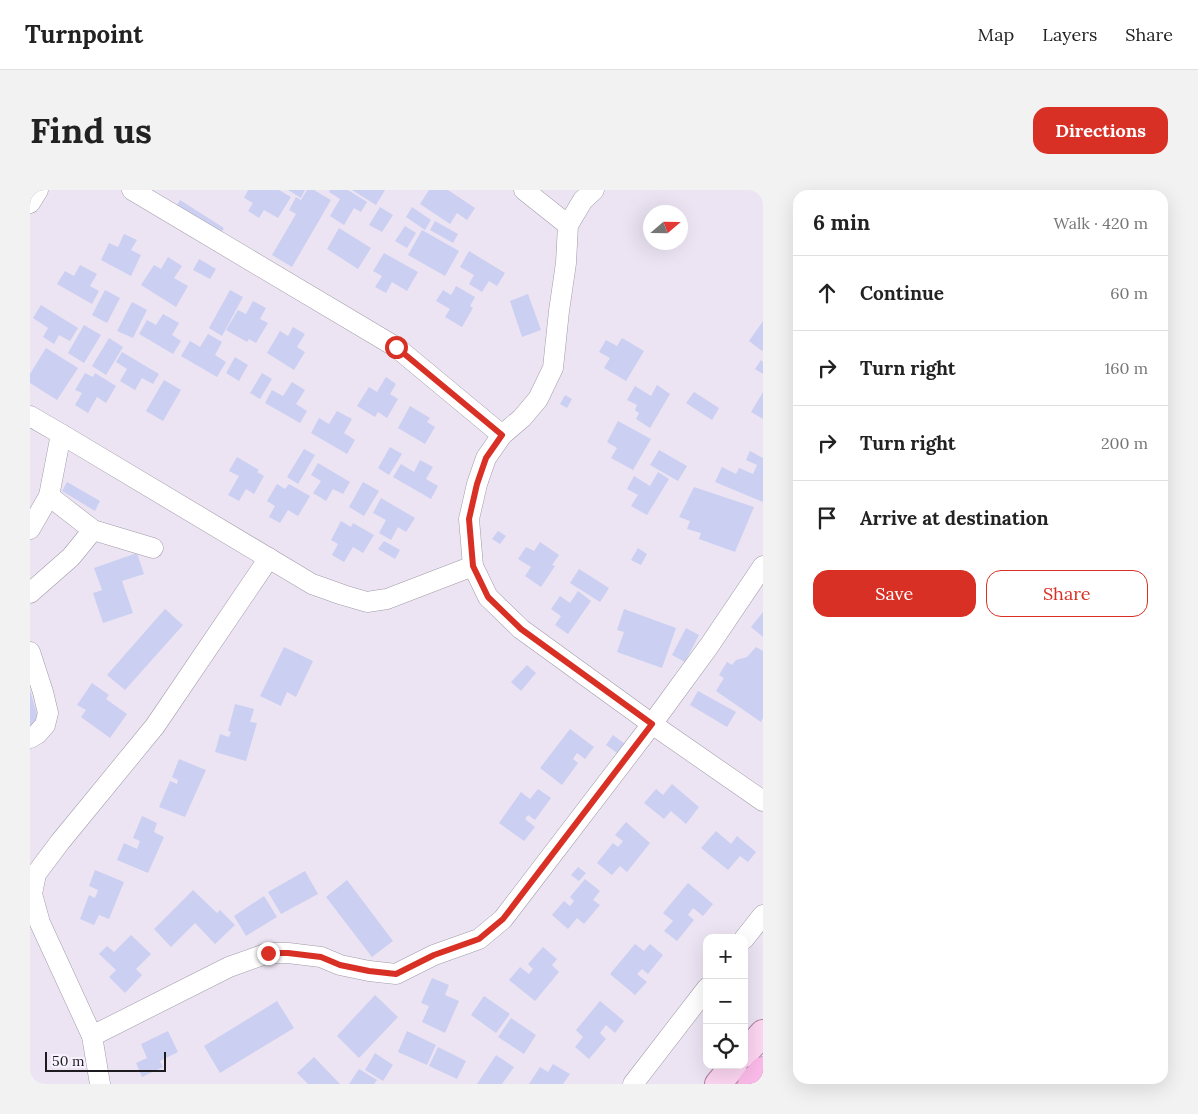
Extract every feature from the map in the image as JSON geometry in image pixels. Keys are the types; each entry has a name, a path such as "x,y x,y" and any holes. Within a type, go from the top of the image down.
{"highway":[{"path":"752,1084 763,1070"}],"main road":[{"path":"748,1050 763,1033"},
{"path":"718,1084 731,1069"}],"street":[{"path":"30,203 38,190"},
{"path":"132,190 396,347 502,435"},
{"path":"524,190 568,225"},
{"path":"594,190 583,200 568,225 566,263 559,311 554,368 538,399 522,418 502,435 486,458 477,484 469,519 473,566 488,597 521,629 652,724 763,801"},
{"path":"30,416 312,584 343,595 367,602 387,599 473,566"},
{"path":"30,529 48,496 61,434"},
{"path":"48,496 93,530 153,548"},
{"path":"30,593 71,557 93,530"},
{"path":"100,1084 92,1036 40,923 32,894 36,874 155,726 269,558"},
{"path":"92,1036 229,967 268,953 288,953 321,957 340,965 396,974 434,955 479,939 503,919 652,724 709,646 763,566"},
{"path":"30,652 48,712 45,724 37,734 30,738"},
{"path":"748,934 763,915"},
{"path":"633,1084 703,993"}],"building":[{"path":"248,190 279,190 291,197 278,218 264,210 259,218 248,211 253,203 244,198"},
{"path":"288,190 305,190 301,198"},
{"path":"307,190 314,190 331,200 292,267 272,255 296,214 289,210 296,197 301,200"},
{"path":"330,190 348,190 367,202 361,212 354,208 344,225 330,216 340,199 329,192"},
{"path":"352,190 385,190 376,205"},
{"path":"429,190 448,190 475,208 467,220 457,213 450,224 420,204"},
{"path":"180,200 224,228 218,238 174,210"},
{"path":"380,207 393,215 382,232 369,225"},
{"path":"412,207 431,220 425,230 406,217"},
{"path":"435,221 458,234 453,243 430,230"},
{"path":"405,226 416,233 407,248 395,241"},
{"path":"339,228 371,248 358,269 327,249"},
{"path":"422,230 459,251 445,276 408,255"},
{"path":"124,234 137,240 131,250 141,255 131,276 101,260 109,243 118,247"},
{"path":"469,251 505,273 497,286 489,281 482,292 469,284 474,275 460,267"},
{"path":"384,253 418,272 407,291 392,282 386,293 375,287 382,276 373,271"},
{"path":"168,257 182,266 174,278 188,286 176,307 141,285 154,265 161,269"},
{"path":"199,259 216,269 210,279 193,270"},
{"path":"80,265 97,274 90,286 99,291 92,304 57,284 65,271 74,276"},
{"path":"456,286 475,297 470,306 473,308 462,327 445,317 450,309 436,301 443,290 451,295"},
{"path":"105,290 120,298 107,323 92,315"},
{"path":"230,290 243,297 222,336 209,328"},
{"path":"528,294 541,330 522,337 510,301"},
{"path":"253,301 266,308 260,319 268,323 256,343 249,339 247,342 226,330 238,310 246,314"},
{"path":"132,302 147,310 133,338 117,331"},
{"path":"41,305 78,328 70,341 59,335 54,344 43,337 48,328 33,318"},
{"path":"163,314 179,323 172,335 181,341 173,354 139,334 147,320 156,325"},
{"path":"763,321 763,350 762,351 749,341"},
{"path":"84,325 101,335 84,363 68,353"},
{"path":"293,327 305,334 297,347 305,352 294,370 267,353 280,331 288,336"},
{"path":"208,334 222,342 215,355 226,362 217,377 181,356 190,341 200,347"},
{"path":"109,338 123,347 106,375 92,366"},
{"path":"622,338 644,351 626,381 604,368 610,358 599,352 606,340 617,346"},
{"path":"46,348 78,368 57,400 30,383 30,374"},
{"path":"122,352 159,374 153,384 142,378 135,390 120,381 127,369 116,362"},
{"path":"235,357 248,365 239,381 226,373"},
{"path":"761,360 763,362 763,374 755,369"},
{"path":"85,373 93,377 95,373 116,386 106,403 97,397 88,413 75,405 82,393 75,390"},
{"path":"262,373 272,379 260,399 250,393"},
{"path":"386,377 396,384 390,394 398,399 387,418 378,412 375,417 357,406 369,387 377,392"},
{"path":"164,380 181,390 163,421 146,411"},
{"path":"292,382 305,390 296,404 307,411 300,423 265,403 272,390 283,396"},
{"path":"657,385 670,394 650,428 636,419 639,413 635,410 637,405 627,400 635,386 651,396"},
{"path":"694,392 719,408 712,420 686,403"},
{"path":"763,392 763,419 751,412"},
{"path":"565,395 572,399 567,408 560,404"},
{"path":"410,406 430,418 427,422 435,427 425,444 398,428"},
{"path":"337,411 352,419 344,433 355,440 347,454 311,433 319,418 329,424"},
{"path":"618,421 651,439 633,470 611,458 617,448 607,442"},
{"path":"390,447 402,454 389,475 378,468"},
{"path":"304,449 315,455 298,484 287,477"},
{"path":"659,450 687,466 678,481 650,465"},
{"path":"750,451 763,458 763,502 715,482 722,467 736,474 739,468 753,474 757,465 746,460"},
{"path":"237,457 259,470 257,472 264,476 254,494 246,489 239,501 228,495 239,476 229,471"},
{"path":"420,460 433,467 426,479 438,486 431,499 393,477 401,464 414,472"},
{"path":"318,463 350,482 343,494 333,489 326,501 313,493 321,481 311,475"},
{"path":"658,472 669,479 647,515 631,506 638,495 627,489 634,476 650,486"},
{"path":"67,482 100,501 95,511 62,491"},
{"path":"363,482 379,491 364,516 349,507"},
{"path":"277,484 285,489 289,484 310,496 298,516 288,510 280,523 269,517 275,506 267,501"},
{"path":"694,487 754,507 735,552 699,539 701,533 687,529 690,521 679,517"},
{"path":"381,498 415,518 406,532 398,527 391,540 379,533 386,520 373,513"},
{"path":"341,521 351,527 353,523 374,535 363,553 353,547 344,562 332,555 338,544 331,540"},
{"path":"498,531 506,536 500,544 492,539"},
{"path":"384,541 400,550 395,559 378,549"},
{"path":"540,542 559,555 552,565 555,566 541,587 525,576 531,567 518,559 526,547 534,551"},
{"path":"638,548 647,554 641,565 631,560"},
{"path":"137,553 144,574 122,581 133,613 103,623 93,593 102,590 94,568"},
{"path":"579,569 609,588 600,602 570,583"},
{"path":"578,591 591,601 568,634 555,625 561,616 551,609 560,596 570,603"},
{"path":"165,609 183,625 125,690 107,675"},
{"path":"624,609 676,628 662,668 617,652 624,632 617,630"},
{"path":"763,612 763,637 751,627"},
{"path":"686,628 699,635 685,662 672,655"},
{"path":"284,647 313,661 296,697 287,692 281,706 260,696"},
{"path":"756,647 763,651 763,718 761,722 716,691 724,678 719,675 727,662 732,665 736,660 747,657"},
{"path":"527,665 536,673 521,691 511,682"},
{"path":"92,683 109,695 106,699 127,714 110,738 81,717 86,710 77,705"},
{"path":"30,690 40,725 30,728"},
{"path":"698,691 736,712 727,727 690,705"},
{"path":"235,704 254,709 250,722 257,723 246,761 215,752 220,734 229,737 231,732 228,731"},
{"path":"570,729 594,747 585,759 577,753 573,759 578,763 562,785 540,768"},
{"path":"613,735 625,744 617,753 606,745"},
{"path":"179,759 206,770 185,817 159,807 170,781 177,784 178,780 172,777"},
{"path":"672,784 699,807 686,824 671,811 664,819 644,803 656,789 663,795"},
{"path":"538,789 551,798 535,820 528,815 525,819 535,827 524,841 499,823 521,792 530,799"},
{"path":"142,816 157,823 154,832 164,837 148,873 117,860 124,843 137,849 140,841 133,838"},
{"path":"626,822 650,843 627,872 620,866 612,875 597,863 613,843 618,847 623,841 615,835"},
{"path":"716,831 731,844 737,836 756,852 748,862 740,856 728,870 701,848"},
{"path":"578,867 586,873 579,881 571,875"},
{"path":"95,870 124,882 109,919 99,915 94,925 80,919 89,895 95,898 98,890 89,886"},
{"path":"305,871 318,894 281,914 268,892"},
{"path":"585,879 600,891 593,900 600,905 584,924 577,918 568,929 552,915 564,901 570,906 574,901 570,897"},
{"path":"347,880 393,941 372,957 326,897"},
{"path":"688,883 713,904 703,916 693,908 688,915 694,920 677,941 664,931 673,921 663,913"},
{"path":"193,890 217,913 220,910 235,925 215,944 195,923 171,947 154,929"},
{"path":"264,896 277,917 246,936 234,916"},
{"path":"131,935 151,954 136,969 142,975 125,993 109,977 116,970 99,954 107,946 114,952"},
{"path":"635,944 644,951 650,944 663,955 648,974 642,969 637,974 647,982 635,995 610,974"},
{"path":"543,947 557,959 552,965 559,972 535,1001 509,980 520,967 529,974 533,969 528,964"},
{"path":"432,978 449,985 445,995 459,1001 445,1033 422,1022 429,1006 421,1003"},
{"path":"375,995 398,1017 359,1058 337,1036"},
{"path":"484,996 510,1014 496,1033 471,1015"},
{"path":"277,1001 294,1028 220,1073 204,1046"},
{"path":"600,1001 624,1021 615,1033 606,1025 600,1033 606,1039 589,1059 575,1047 583,1037 576,1030"},
{"path":"511,1018 536,1035 524,1054 498,1037"},
{"path":"168,1031 178,1052 160,1061 163,1067 142,1077 136,1063 147,1058 141,1044"},
{"path":"407,1031 436,1045 427,1065 398,1052"},
{"path":"438,1047 466,1061 457,1079 429,1066"},
{"path":"375,1053 393,1065 383,1081 365,1070"},
{"path":"496,1055 514,1067 502,1084 477,1084"},
{"path":"314,1057 340,1084 308,1084 297,1073"},
{"path":"553,1064 570,1074 563,1084 529,1084 540,1067 548,1072"},
{"path":"359,1069 377,1080 374,1084 349,1084"}],"route":[{"path":"268,953 288,953 321,957 340,965 396,974 434,955 479,939 503,919 652,724 521,629 488,597 473,566 469,519 477,484 486,458 502,435 396,347"}]}
